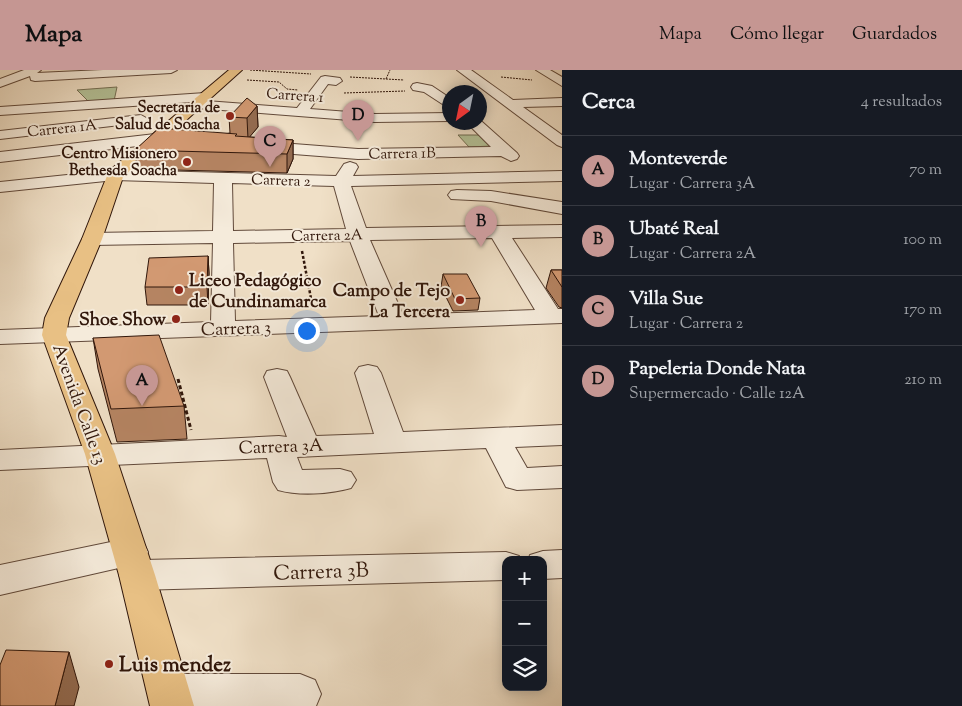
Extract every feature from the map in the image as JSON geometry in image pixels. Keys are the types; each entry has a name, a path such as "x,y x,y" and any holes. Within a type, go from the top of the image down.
{"main road":[{"name":"Avenida Calle 13","path":"171,700 134,564 100,454 54,335 56,318 92,239 115,175 177,115 245,73"}],"street":[{"path":"25,109 5,91 32,72 171,70"},
{"path":"542,70 562,82"},
{"path":"32,72 62,107"},
{"path":"467,72 507,109 528,118 562,142"},
{"path":"301,112 325,80 341,79"},
{"path":"414,84 433,92 442,99"},
{"path":"507,109 562,102"},
{"path":"394,323 358,235 341,182 377,118 386,106 408,106"},
{"name":"Carrera 1","path":"0,111 62,107 177,115 251,108 377,118 442,117"},
{"path":"241,119 251,108"},
{"path":"0,157 177,115 200,142"},
{"name":"Carrera 1A","path":"0,135 177,115"},
{"path":"528,118 552,121"},
{"path":"476,130 486,133 536,177"},
{"name":"Carrera 1B","path":"236,144 363,143 505,151"},
{"name":"Carrera 2","path":"0,187 115,175 341,182 562,176"},
{"path":"223,178 223,328"},
{"path":"411,180 416,191 426,194 491,196 562,208"},
{"name":"Carrera 2A","path":"92,239 562,231"},
{"path":"498,232 557,316"},
{"name":"Carrera 3","path":"0,337 557,316"},
{"path":"368,373 392,442"},
{"path":"276,377 292,445 289,482 340,480"},
{"name":"Carrera 3A","path":"0,460 292,445 562,435"},
{"path":"495,437 517,479 562,477"},
{"name":"Carrera 3B","path":"0,580 134,564 502,566"},
{"path":"547,565 562,564"},
{"path":"171,700 300,694"}],"path":[{"path":"386,79 390,70"},
{"path":"467,72 534,80"},
{"path":"245,73 311,74"},
{"path":"245,73 279,82 286,89 364,94 384,90 433,92"},
{"path":"341,79 386,79 414,84"},
{"path":"298,236 315,324"},
{"path":"178,379 196,450"}],"green space":[{"path":"117,87 114,101 89,102 77,90"},
{"path":"458,135 480,135 492,146 469,147"}],"building":[{"path":"247,98 257,106 247,118 229,117"},
{"path":"159,128 293,140 287,154 135,150"},
{"path":"208,256 207,287 145,287 149,258"},
{"path":"551,270 562,270 562,287"},
{"path":"443,274 467,274 480,298 455,299"},
{"path":"159,335 184,406 111,409 93,338"},
{"path":"6,650 69,652 55,706 0,706 0,665"}],"place":[{"name":"Secretaría de Salud de Soacha","path":"230,116"},
{"name":"Papeleria Donde Nata","path":"358,141"},
{"name":"Centro Misionero Bethesda Soacha","path":"187,162"},
{"name":"Villa Sue","path":"270,167"},
{"name":"Ubaté Real","path":"481,247"},
{"name":"Liceo Pedagógico de Cundinamarca","path":"179,290"},
{"name":"Campo de Tejo La Tercera","path":"460,300"},
{"name":"Shoe Show","path":"176,319"},
{"name":"Monteverde","path":"142,406"},
{"name":"Luis mendez","path":"109,664"}]}
